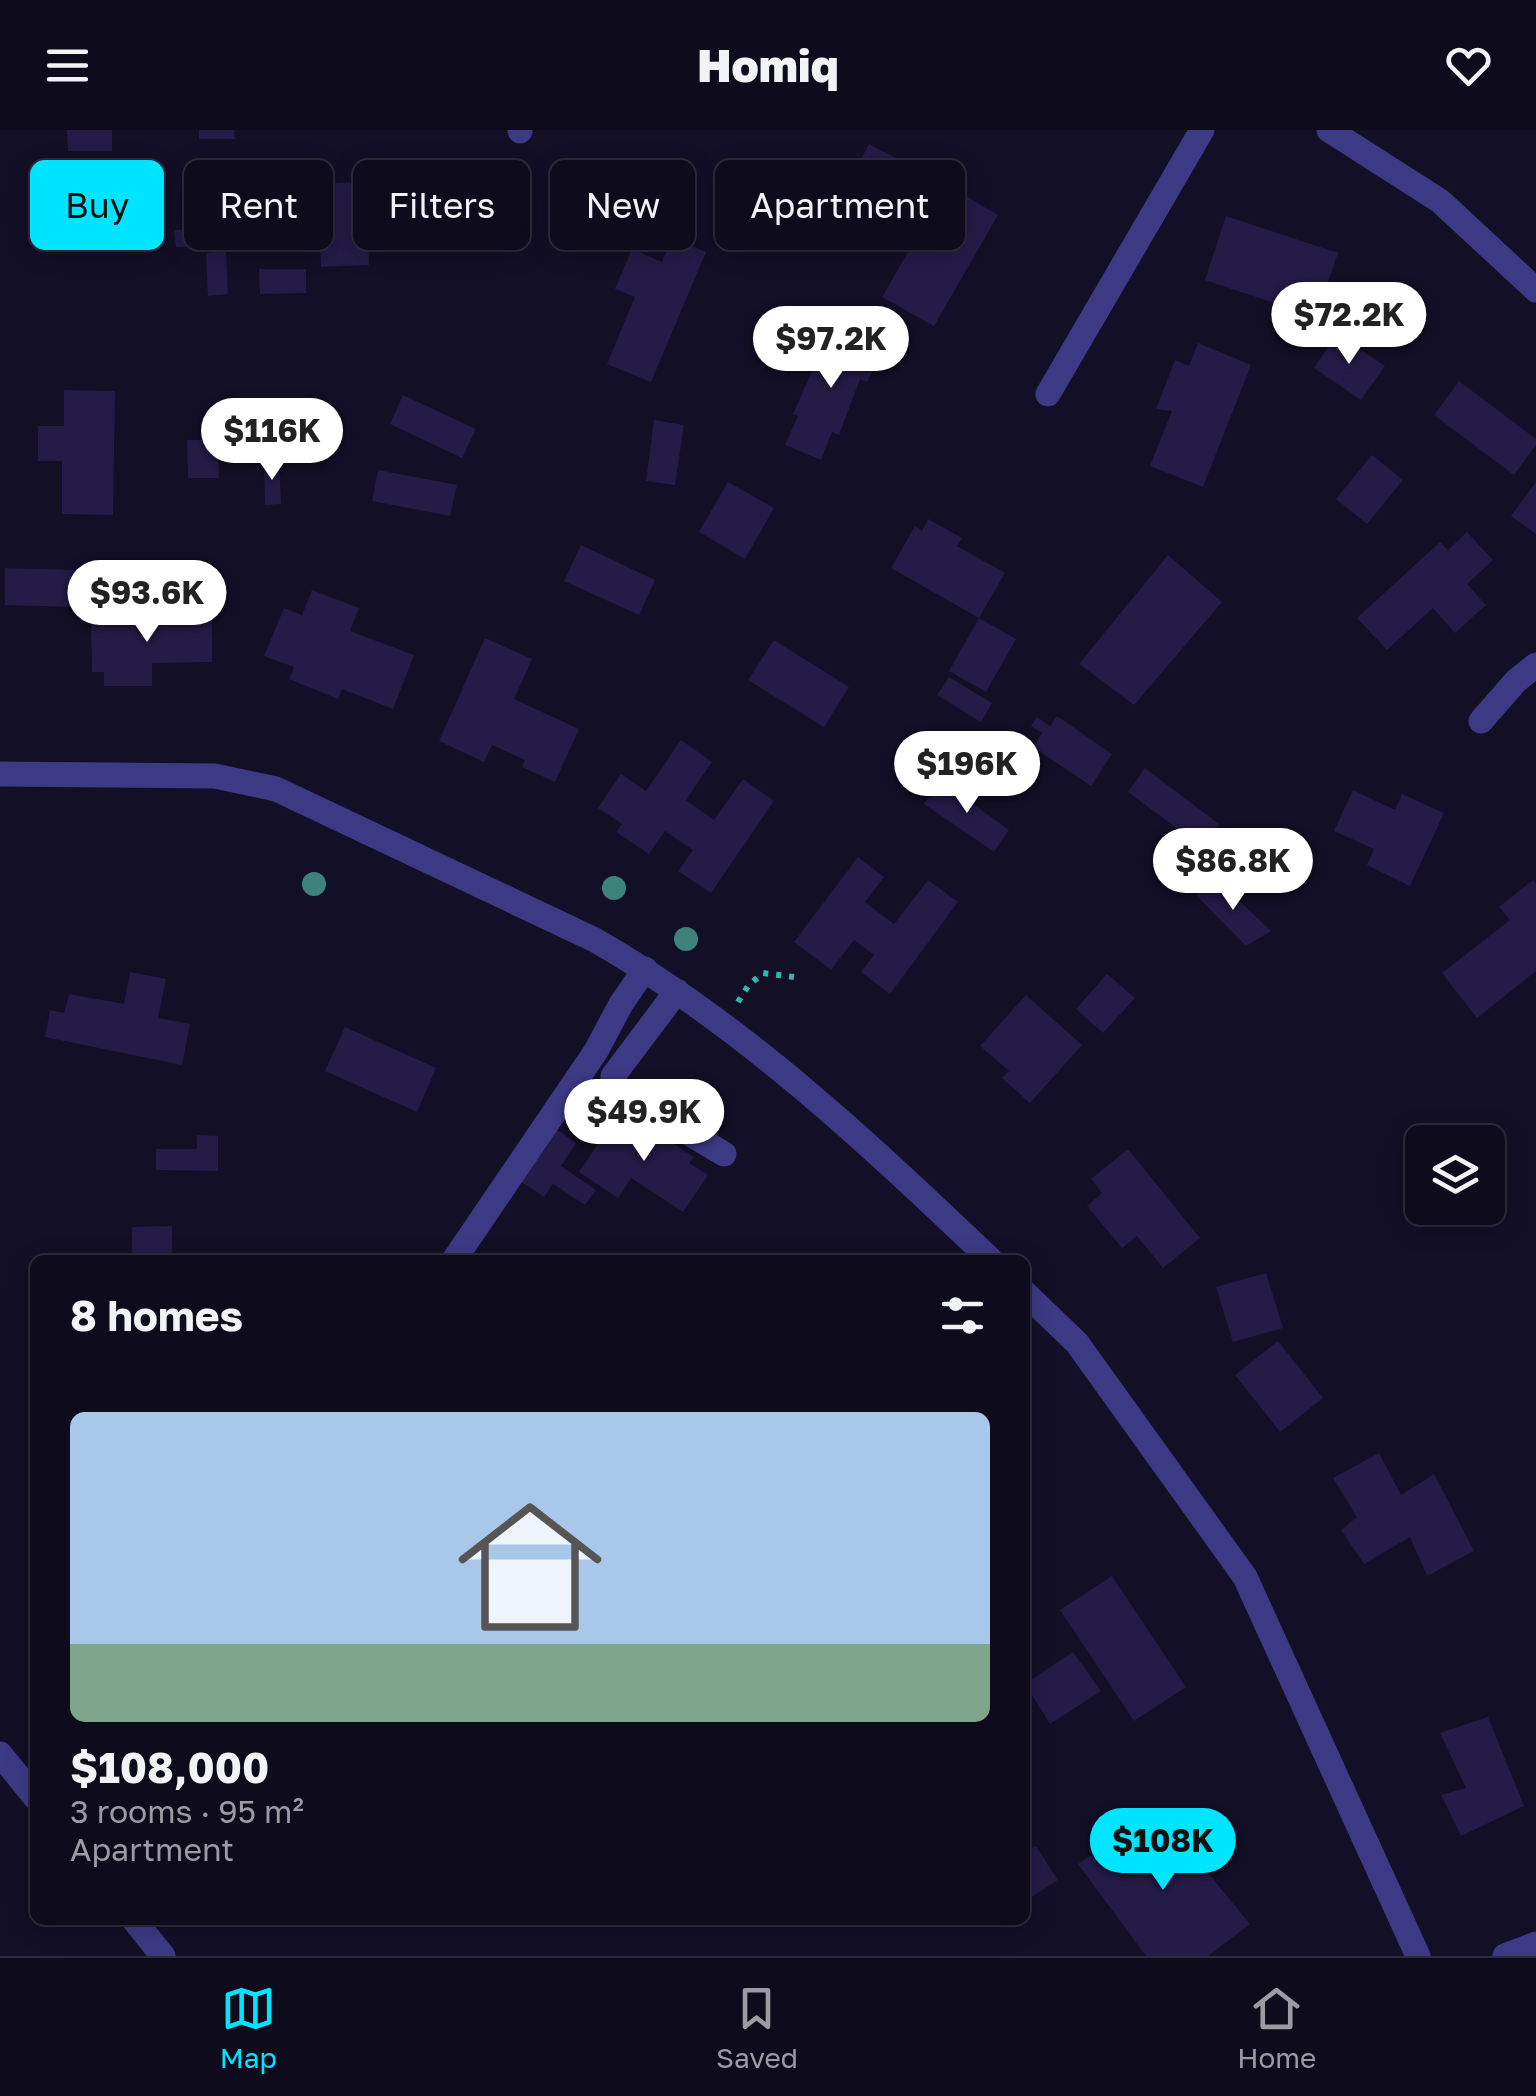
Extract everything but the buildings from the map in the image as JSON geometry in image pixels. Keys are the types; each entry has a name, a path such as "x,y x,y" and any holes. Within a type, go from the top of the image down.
{"street":[{"path":"1048,394 1202,130"},
{"path":"1329,130 1440,201 1536,290"},
{"path":"1481,722 1516,681 1536,665"},
{"path":"0,774 215,776 276,789 595,940 723,1023 886,1160 985,1255"},
{"path":"457,1255 596,1051 645,969"},
{"path":"677,991 613,1076 612,1088 724,1154"},
{"path":"1030,1298 1077,1343 1245,1577 1418,1956"},
{"path":"0,1754 30,1791"},
{"path":"138,1925 163,1956"},
{"path":"1505,1956 1536,1944"}],"path":[{"path":"723,1023 748,986 763,973 794,976"}]}
